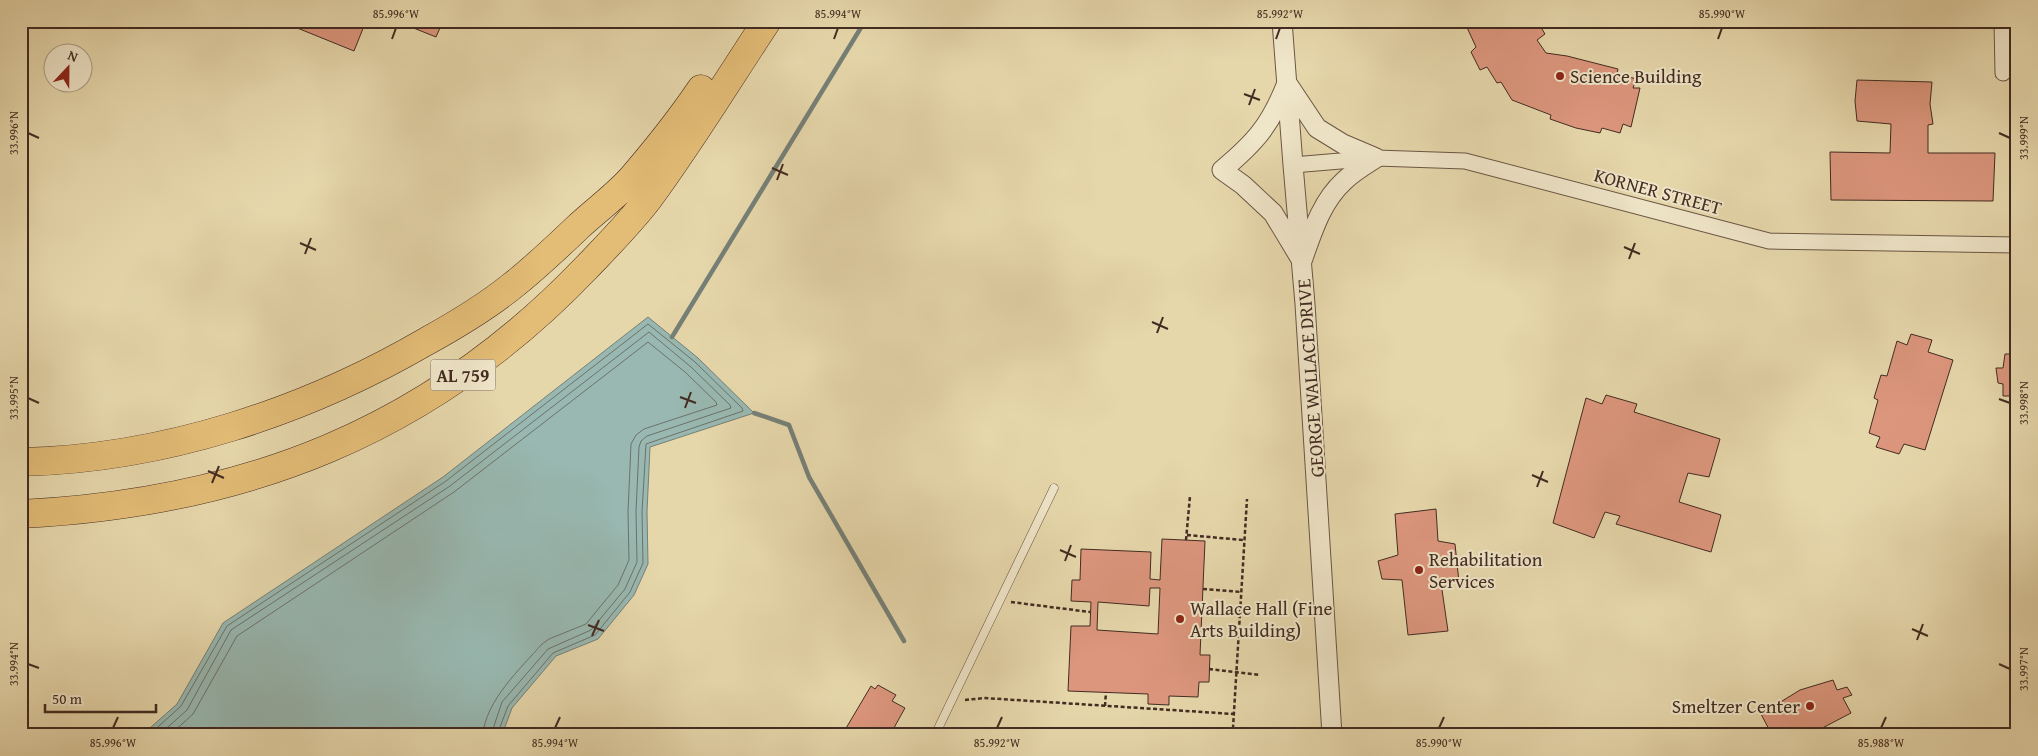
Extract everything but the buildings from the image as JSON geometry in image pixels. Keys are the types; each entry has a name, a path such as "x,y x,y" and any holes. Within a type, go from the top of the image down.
{"highway":[{"name":"AL 759","path":"21,462 68,459 140,449 223,429 331,390 441,334 510,288 548,257 630,180 694,98 746,21"},
{"name":"AL 759","path":"21,514 90,509 140,502 214,488 251,477 323,452 358,436 417,404 466,373 528,325 559,296 648,199 767,21"}],"street":[{"name":"GEORGE WALLACE DRIVE","path":"1282,21 1292,165 1302,261 1332,735"},
{"path":"2002,21 2003,74"},
{"path":"1287,83 1317,128 1342,144 1376,158"},
{"path":"1287,83 1268,124 1245,151 1222,170 1243,185 1273,213 1302,261"},
{"path":"1302,261 1315,224 1334,191 1345,179 1376,158"},
{"name":"KORNER STREET","path":"1292,165 1376,158 1465,161 1769,241 2017,245"}],"lane":[{"path":"935,735 1054,488"}],"path":[{"path":"1186,540 1190,496"},
{"path":"1234,735 1247,498"},
{"path":"1187,535 1244,540"},
{"path":"1203,589 1241,592"},
{"path":"1000,601 1090,612"},
{"path":"1209,669 1260,675"},
{"path":"1105,706 1106,692"},
{"path":"951,701 984,698 1234,714"}],"water":[{"path":"648,317 698,358 754,413 650,447 647,512 648,564 634,595 598,639 556,656 512,708 502,735 142,735 177,704 223,623 443,477"}],"waterway":[{"path":"672,337 865,21"},
{"path":"754,413 789,425 809,477 904,641"}],"place":[{"name":"Science Building","path":"1560,76"},
{"name":"Rehabilitation Services","path":"1419,570"},
{"name":"Wallace Hall (Fine Arts Building)","path":"1180,619"},
{"name":"Smeltzer Center","path":"1810,706"}]}
